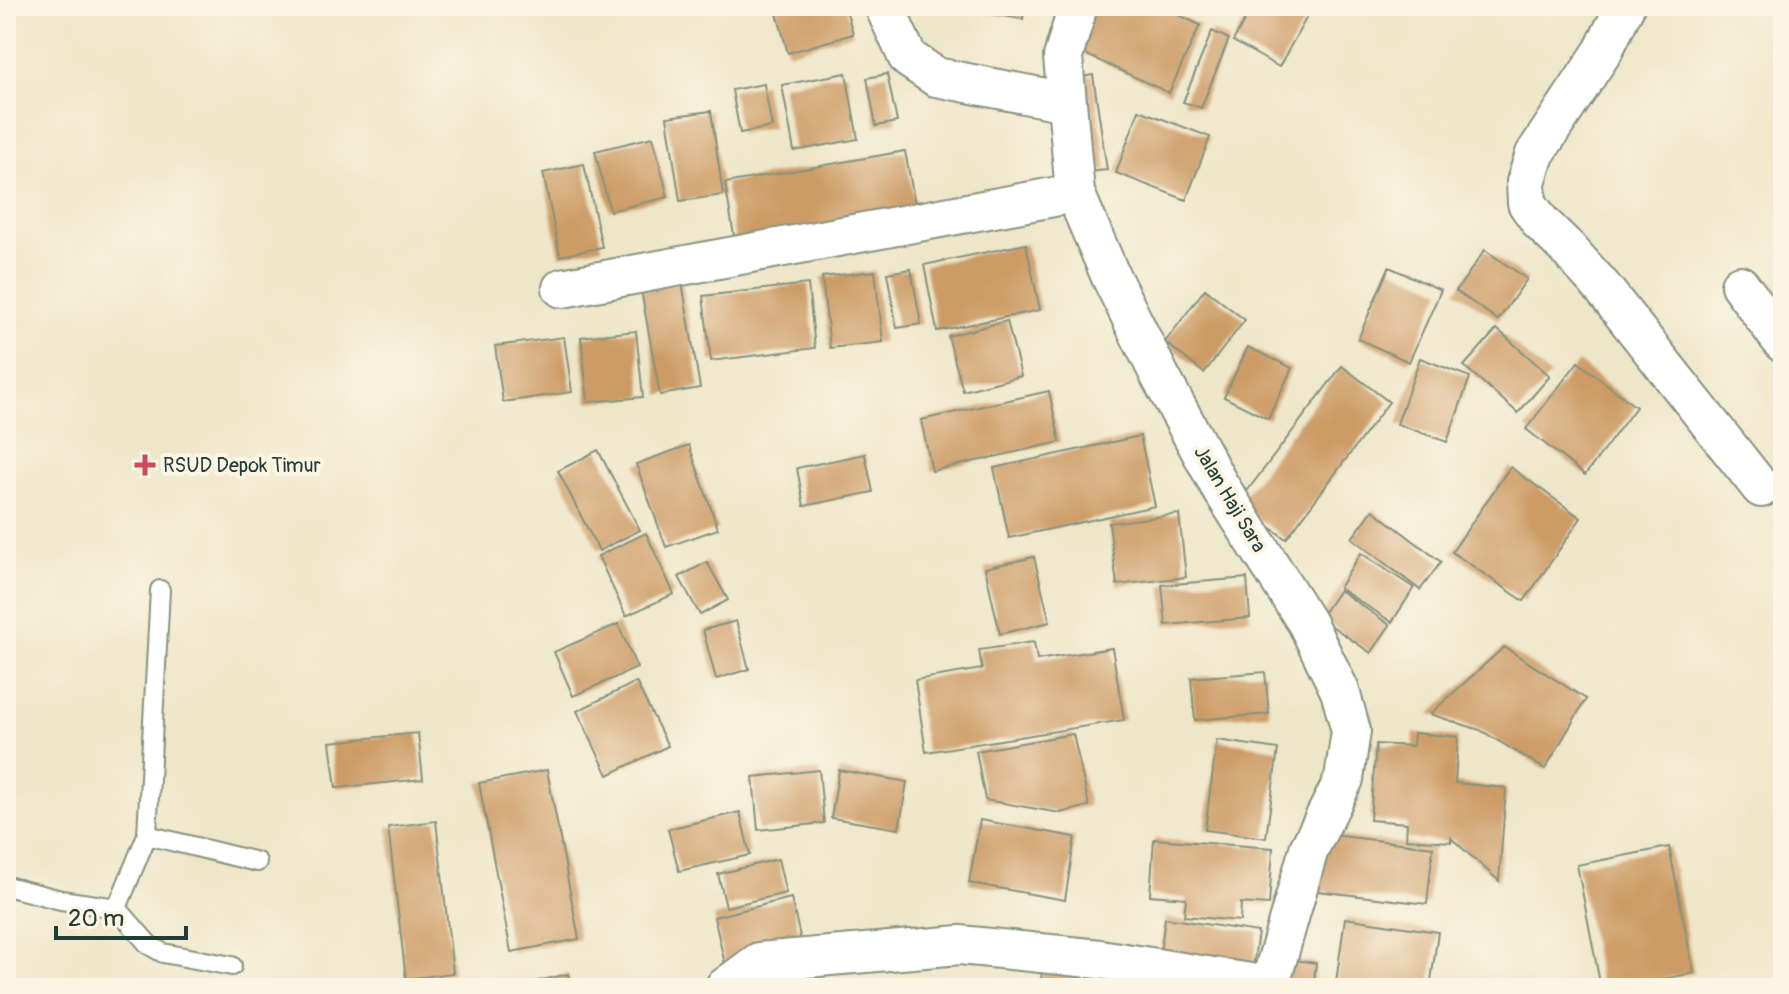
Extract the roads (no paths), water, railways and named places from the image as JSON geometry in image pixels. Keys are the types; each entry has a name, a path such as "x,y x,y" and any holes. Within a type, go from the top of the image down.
{"street":[{"path":"884,6 908,58 936,77 1066,102"},
{"name":"Jalan Haji Sara","path":"1078,6 1063,57 1075,193 1111,277 1160,376 1219,485 1307,623 1340,691 1351,731 1344,779 1309,849 1269,987"},
{"path":"1625,6 1603,51 1535,154 1526,182 1527,203 1541,223 1602,287 1761,488"},
{"path":"562,288 1075,193"},
{"path":"1740,285 1783,343"},
{"path":"724,988 759,962 960,945 1100,959 1269,987"}],"lane":[{"path":"117,908 147,835 160,590"},
{"path":"147,835 257,862"},
{"path":"6,886 61,900 117,908 149,945 163,953 232,966"}],"place":[{"name":"RSUD Depok Timur","path":"145,465"}]}
